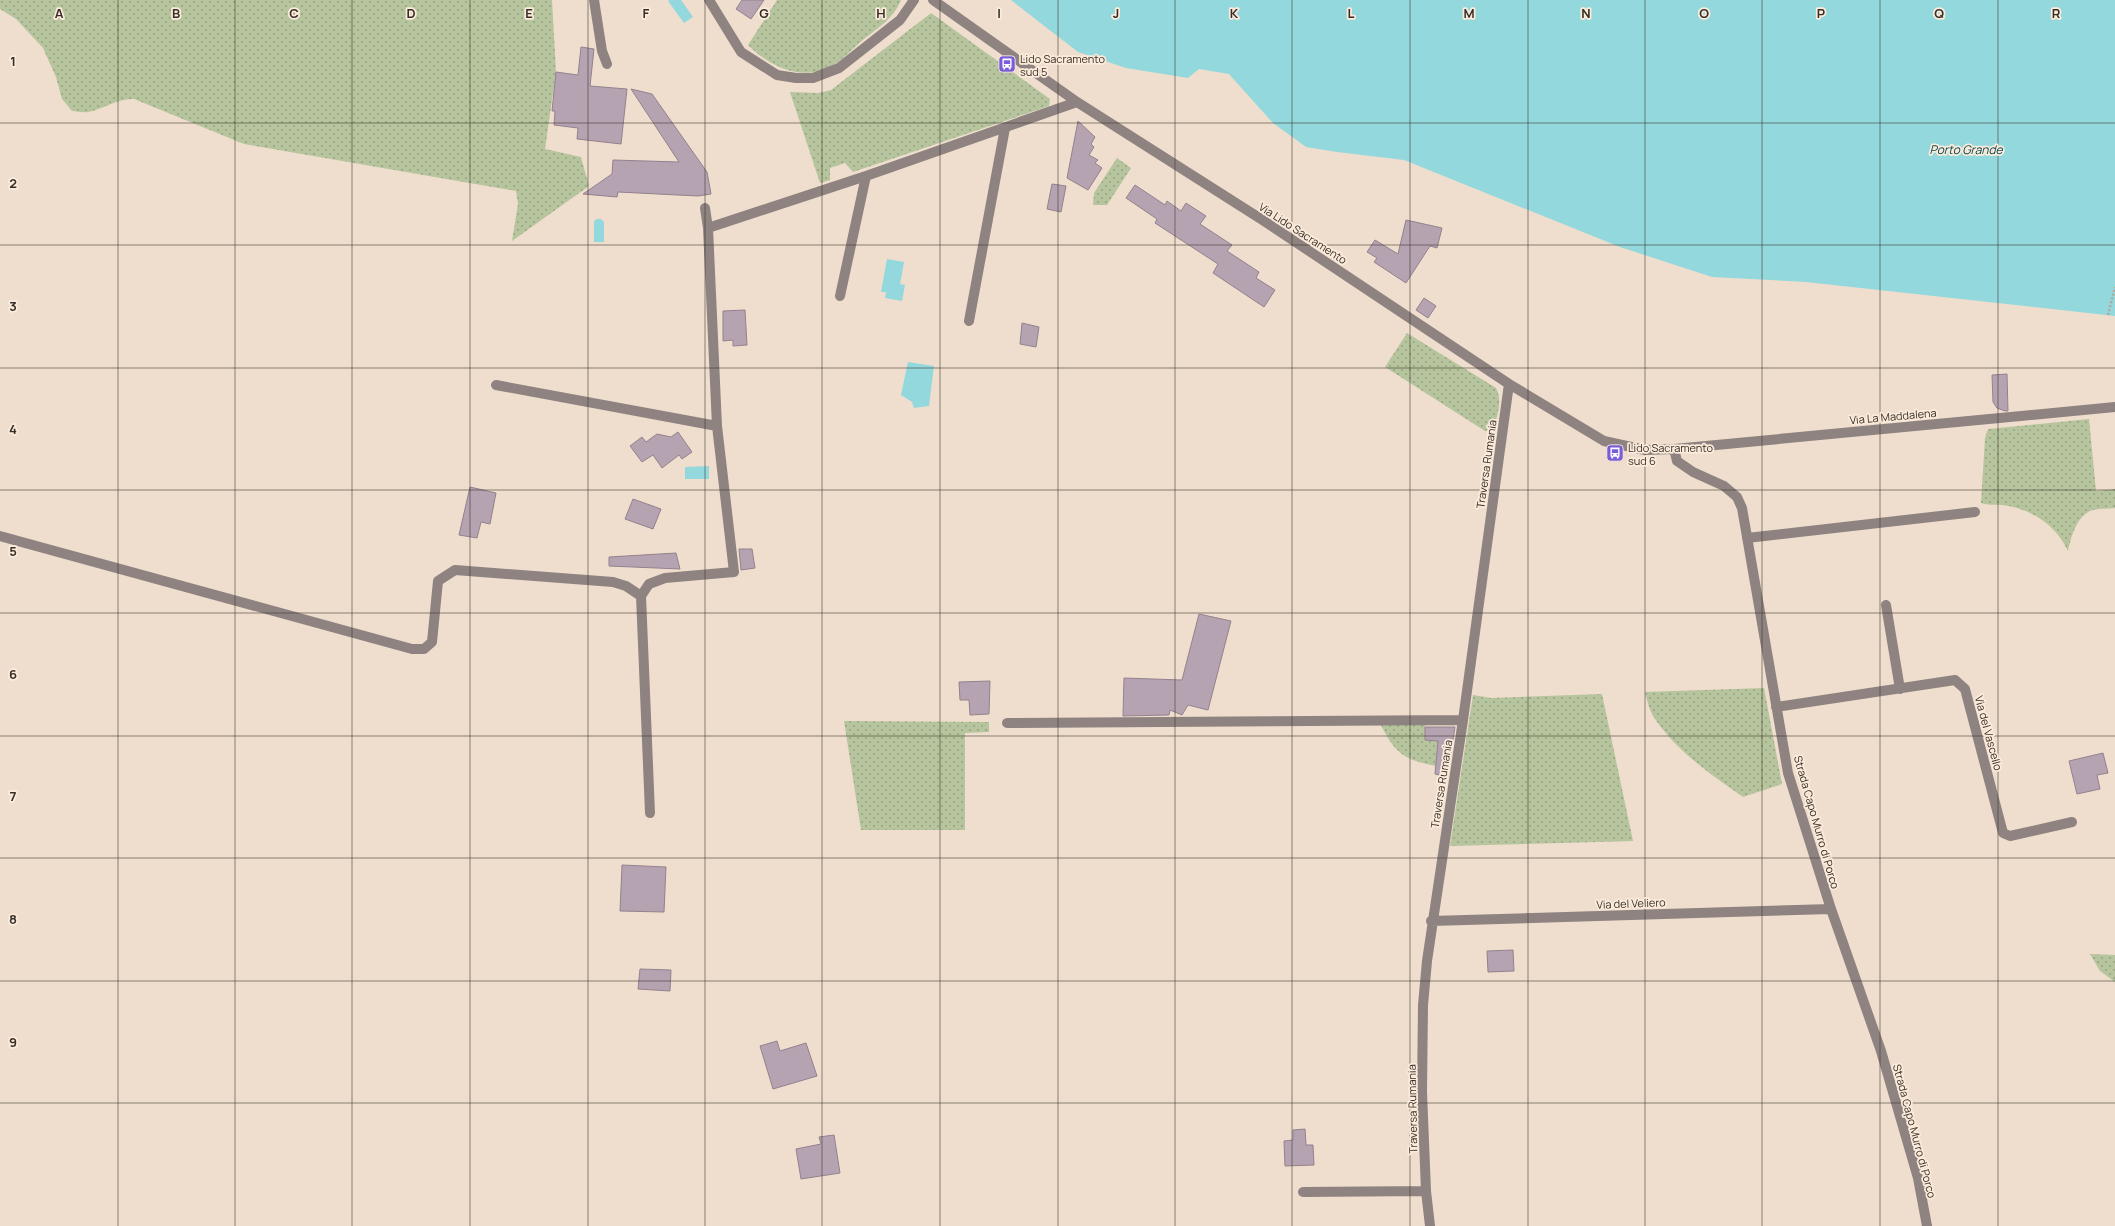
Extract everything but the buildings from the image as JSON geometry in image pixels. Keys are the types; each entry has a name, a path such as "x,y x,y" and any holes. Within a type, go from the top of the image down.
{"street":[{"path":"594,0 602,50 606,64"},
{"path":"709,0 741,52 777,75 796,78 813,78 839,68 900,20 914,0"},
{"name":"Via Lido Sacramento","path":"933,0 1077,102 1261,219 1509,384 1604,441 1627,448 1646,450 1674,448"},
{"path":"708,228 866,176 1077,102"},
{"path":"969,322 1005,128"},
{"path":"840,296 866,176"},
{"path":"650,813 641,596 649,584 665,578 734,572 717,426 708,228 705,208"},
{"name":"Traversa Rumania","path":"1430,1226 1426,1191 1422,1092 1423,1005 1431,921 1463,720 1509,384"},
{"path":"496,385 717,426"},
{"name":"Via La Maddalena","path":"1674,448 2115,407"},
{"name":"Strada Capo Murro di Porco","path":"1674,448 1677,461 1693,472 1724,486 1737,497 1742,508 1788,773 1831,909 1881,1051 1918,1178 1927,1226"},
{"path":"1747,538 1975,512"},
{"path":"0,536 412,649 424,649 432,642 438,581 455,570 613,582 626,586 641,596"},
{"path":"1886,605 1900,689"},
{"name":"Via del Vascello","path":"1776,707 1955,680 1965,689 2003,833 2010,836 2072,822"},
{"path":"1007,723 1463,720"},
{"name":"Via del Veliero","path":"1431,921 1831,909"},
{"path":"1303,1192 1426,1191"}],"path":[{"path":"2108,315 2115,287"}],"green space":[{"path":"0,0 552,0 556,72 545,149 581,157 589,186 512,241 518,204 516,191 244,144 134,99 122,100 88,112 72,111 62,99 56,77 43,48 16,19 0,9"},
{"path":"777,0 901,0 894,12 885,22 838,62 817,72 806,73 795,72 774,64 765,59 748,45"},
{"path":"931,13 1050,99 1049,106 853,172 845,163 830,168 830,180 820,183 790,92 818,93 831,90"},
{"path":"1117,158 1131,168 1107,205 1093,205 1094,193"},
{"path":"1407,333 1496,388 1499,403 1494,429 1485,431 1385,367"},
{"path":"2089,419 2096,491 2115,489 2115,508 2096,509 2085,514 2075,528 2068,551 2058,534 2036,516 2009,506 1981,503 1985,438 1988,429"},
{"path":"1764,688 1782,784 1743,797 1682,751 1653,716 1645,692"},
{"path":"1602,694 1633,841 1450,846 1473,695 1491,698"},
{"path":"844,721 989,722 989,732 965,733 965,830 861,830"},
{"path":"1381,725 1425,725 1425,740 1438,741 1436,766 1416,761 1402,754 1391,743"},
{"path":"2090,954 2115,955 2115,982 2100,971"}],"water":[{"path":"681,0 693,17 684,23 668,1"},
{"name":"Porto Grande","path":"1011,0 2115,0 2115,316 1806,282 1712,277 1620,247 1404,160 1306,147 1273,123 1229,74 1199,69 1188,78 1126,68 1078,52"},
{"path":"601,219 604,222 604,242 594,242 594,221"},
{"path":"887,259 904,262 900,284 905,285 902,301 885,298 886,292 881,292"},
{"path":"908,362 934,366 929,406 914,408 912,402 901,395"},
{"path":"709,466 709,479 685,479 685,467"}],"place":[{"name":"Lido Sacramento sud 5","path":"1007,64"},
{"name":"Lido Sacramento sud 6","path":"1615,453"}]}
